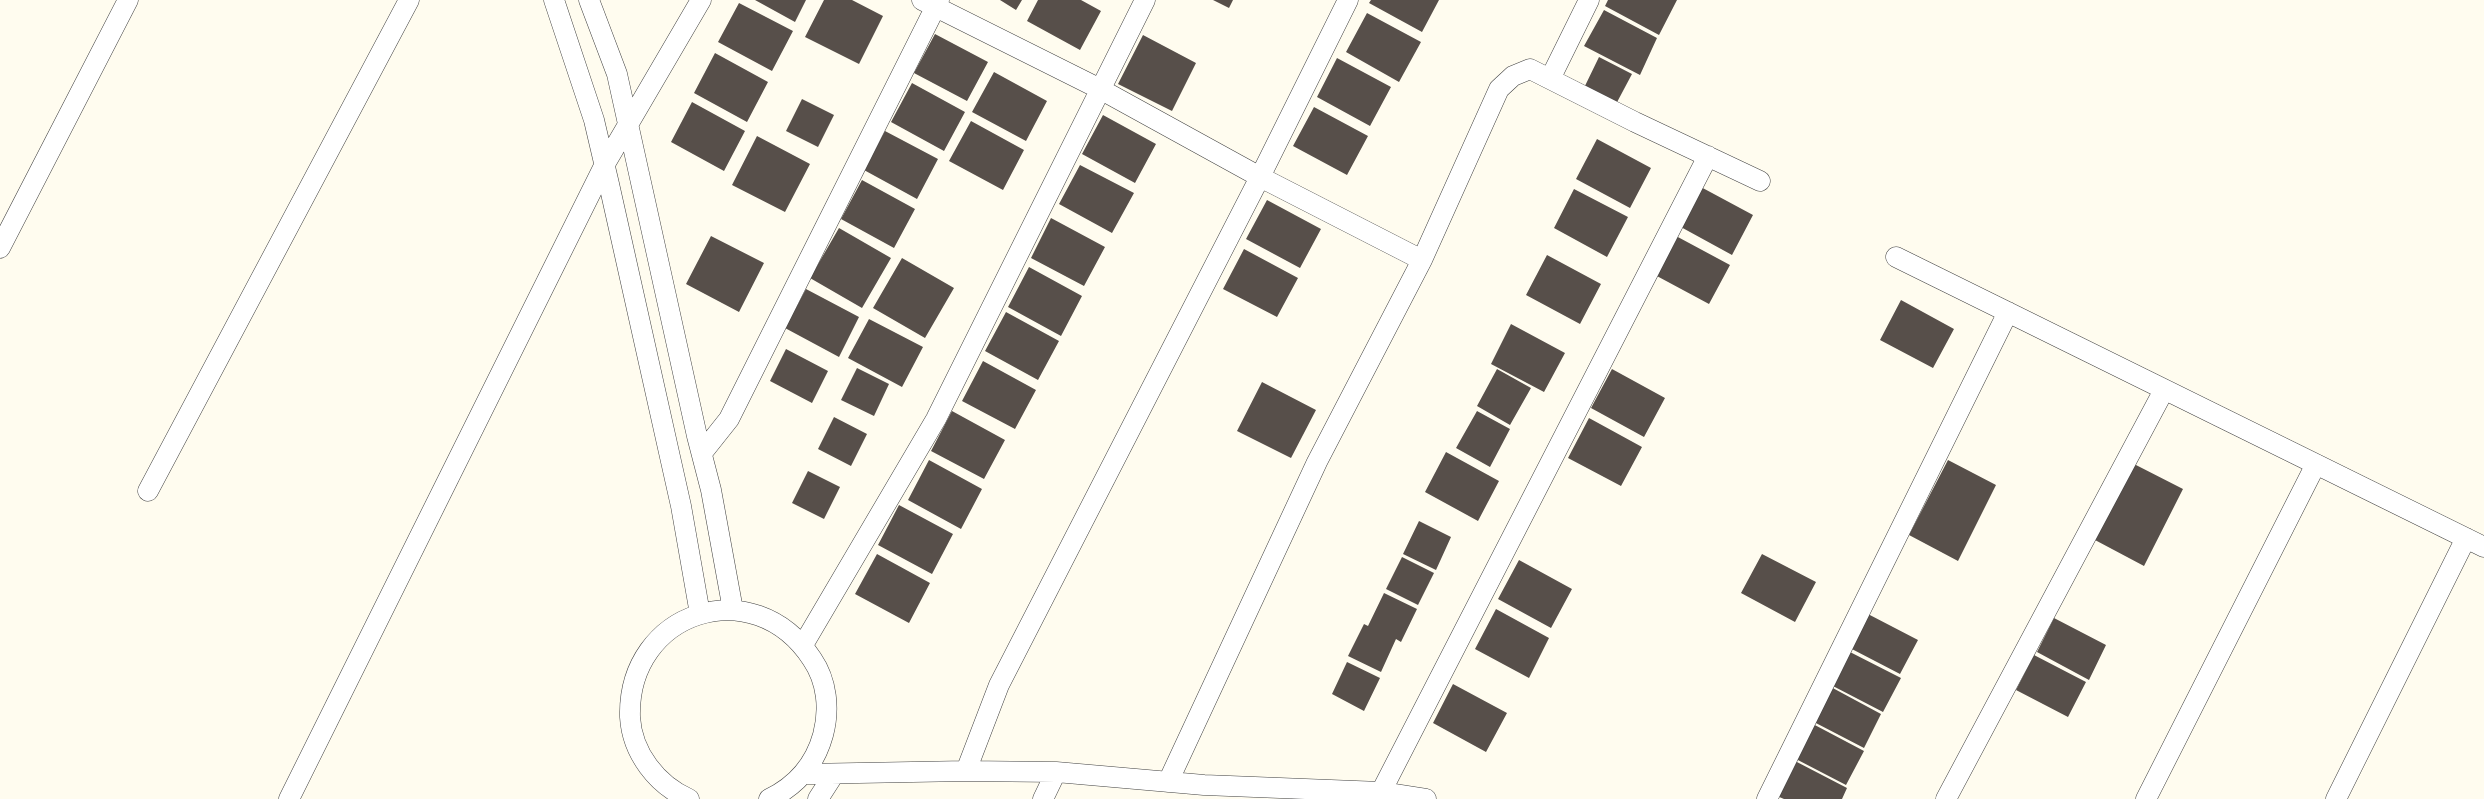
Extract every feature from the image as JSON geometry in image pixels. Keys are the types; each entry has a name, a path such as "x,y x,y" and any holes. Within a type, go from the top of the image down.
{"lane":[{"path":"0,248 128,0"},
{"path":"148,491 409,0"},
{"path":"554,0 594,120 605,164 681,506 700,614"},
{"path":"589,0 617,74 702,453 733,610"},
{"path":"289,799 605,164 701,0"},
{"path":"803,645 936,419 1145,0"},
{"path":"966,771 999,685 1260,177 1348,0"},
{"path":"1551,77 1589,0"},
{"path":"702,453 729,419 932,3 1100,89 1260,177 1422,260"},
{"path":"1168,782 1317,462 1422,260 1499,89 1513,76 1530,68 1551,77 1635,122 1760,181"},
{"path":"1381,792 1708,156"},
{"path":"1896,257 2484,547"},
{"path":"1767,799 2008,312"},
{"path":"1946,799 2164,390"},
{"path":"2146,799 2316,464"},
{"path":"2336,799 2466,538"},
{"path":"689,799 676,793 654,775 638,752 631,724 630,695 638,668 653,644 674,626 700,614 733,610 772,620 789,631 803,645 818,669 826,696 826,723 819,751 804,774 783,792 769,799"},
{"path":"804,774 966,771 1056,772 1168,782 1381,792 1426,799"},
{"path":"1043,799 1056,772"},
{"path":"818,799 834,774"}],"building":[{"path":"755,0 806,0 795,22"},
{"path":"824,0 852,0 883,16 859,64 805,37"},
{"path":"1000,0 1022,0 1016,10"},
{"path":"1038,0 1081,0 1101,11 1080,50 1027,21"},
{"path":"1213,0 1233,0 1229,8"},
{"path":"1371,0 1439,0 1422,32 1369,3"},
{"path":"1608,0 1677,0 1659,35 1605,6"},
{"path":"739,3 793,31 772,71 718,42"},
{"path":"1604,10 1657,38 1640,75 1584,46"},
{"path":"1367,13 1421,42 1399,82 1346,52"},
{"path":"935,34 988,62 967,101 914,73"},
{"path":"1143,35 1196,63 1172,111 1118,84"},
{"path":"715,53 768,82 747,122 694,93"},
{"path":"1599,57 1632,74 1615,106 1583,90"},
{"path":"1337,58 1391,87 1370,126 1317,97"},
{"path":"994,72 1047,101 1026,141 972,112"},
{"path":"912,83 965,112 944,151 891,122"},
{"path":"802,99 834,115 818,147 786,131"},
{"path":"692,102 745,131 724,171 671,142"},
{"path":"1314,107 1368,136 1347,175 1293,146"},
{"path":"1103,115 1156,144 1135,183 1082,154"},
{"path":"971,121 1024,150 1003,190 949,161"},
{"path":"885,131 938,159 917,199 864,170"},
{"path":"757,136 810,164 785,212 732,185"},
{"path":"1597,139 1651,168 1630,208 1576,179"},
{"path":"1080,165 1134,193 1112,233 1059,204"},
{"path":"862,180 915,209 894,248 841,219"},
{"path":"1699,186 1753,215 1732,255 1679,226"},
{"path":"1574,189 1628,217 1607,257 1554,228"},
{"path":"1267,200 1321,229 1300,268 1246,239"},
{"path":"1051,218 1105,247 1084,286 1031,258"},
{"path":"839,228 891,258 862,308 810,278"},
{"path":"711,236 764,263 739,312 686,284"},
{"path":"1676,236 1730,265 1709,304 1655,275"},
{"path":"1244,249 1298,278 1277,317 1223,289"},
{"path":"1547,255 1601,284 1580,324 1526,295"},
{"path":"902,258 954,288 925,338 873,308"},
{"path":"1029,267 1082,296 1061,336 1008,307"},
{"path":"806,289 859,317 839,357 785,328"},
{"path":"1901,300 1954,329 1933,368 1880,340"},
{"path":"1006,312 1059,341 1038,380 985,351"},
{"path":"869,319 923,347 902,387 848,358"},
{"path":"1511,324 1565,353 1544,392 1491,364"},
{"path":"786,349 828,371 812,403 770,381"},
{"path":"983,361 1036,390 1015,429 962,401"},
{"path":"857,368 889,384 874,416 841,400"},
{"path":"1497,369 1531,388 1510,425 1477,406"},
{"path":"1612,369 1665,398 1644,437 1591,408"},
{"path":"1262,382 1316,410 1291,458 1237,431"},
{"path":"952,411 1005,440 984,479 931,451"},
{"path":"1477,411 1510,429 1490,467 1456,448"},
{"path":"834,417 867,434 851,466 818,449"},
{"path":"1589,418 1642,447 1621,486 1568,458"},
{"path":"1446,452 1499,481 1478,521 1425,492"},
{"path":"929,460 982,489 961,529 908,500"},
{"path":"1948,460 1996,485 1958,561 1909,535"},
{"path":"2134,464 2183,489 2144,566 2095,540"},
{"path":"808,471 840,487 824,519 792,503"},
{"path":"899,505 953,534 932,574 878,545"},
{"path":"1419,521 1451,537 1436,570 1403,554"},
{"path":"877,554 930,583 909,623 855,594"},
{"path":"1762,554 1816,582 1795,622 1741,593"},
{"path":"1402,557 1434,573 1418,605 1386,589"},
{"path":"1519,560 1572,589 1551,628 1498,599"},
{"path":"1384,593 1417,609 1401,642 1396,639 1381,672 1348,656 1364,624 1368,626"},
{"path":"1496,609 1549,638 1529,678 1475,649"},
{"path":"1866,613 1918,640 1900,674 1848,647"},
{"path":"2054,618 2106,645 2089,680 2037,652"},
{"path":"1848,651 1901,678 1883,712 1831,685"},
{"path":"2034,655 2086,682 2068,717 2016,690"},
{"path":"1347,662 1380,678 1364,711 1332,694"},
{"path":"1453,684 1507,713 1486,752 1433,723"},
{"path":"1829,686 1881,714 1864,748 1812,721"},
{"path":"1811,723 1864,751 1846,785 1794,758"},
{"path":"1795,761 1847,788 1842,799 1784,799 1777,796"}]}
